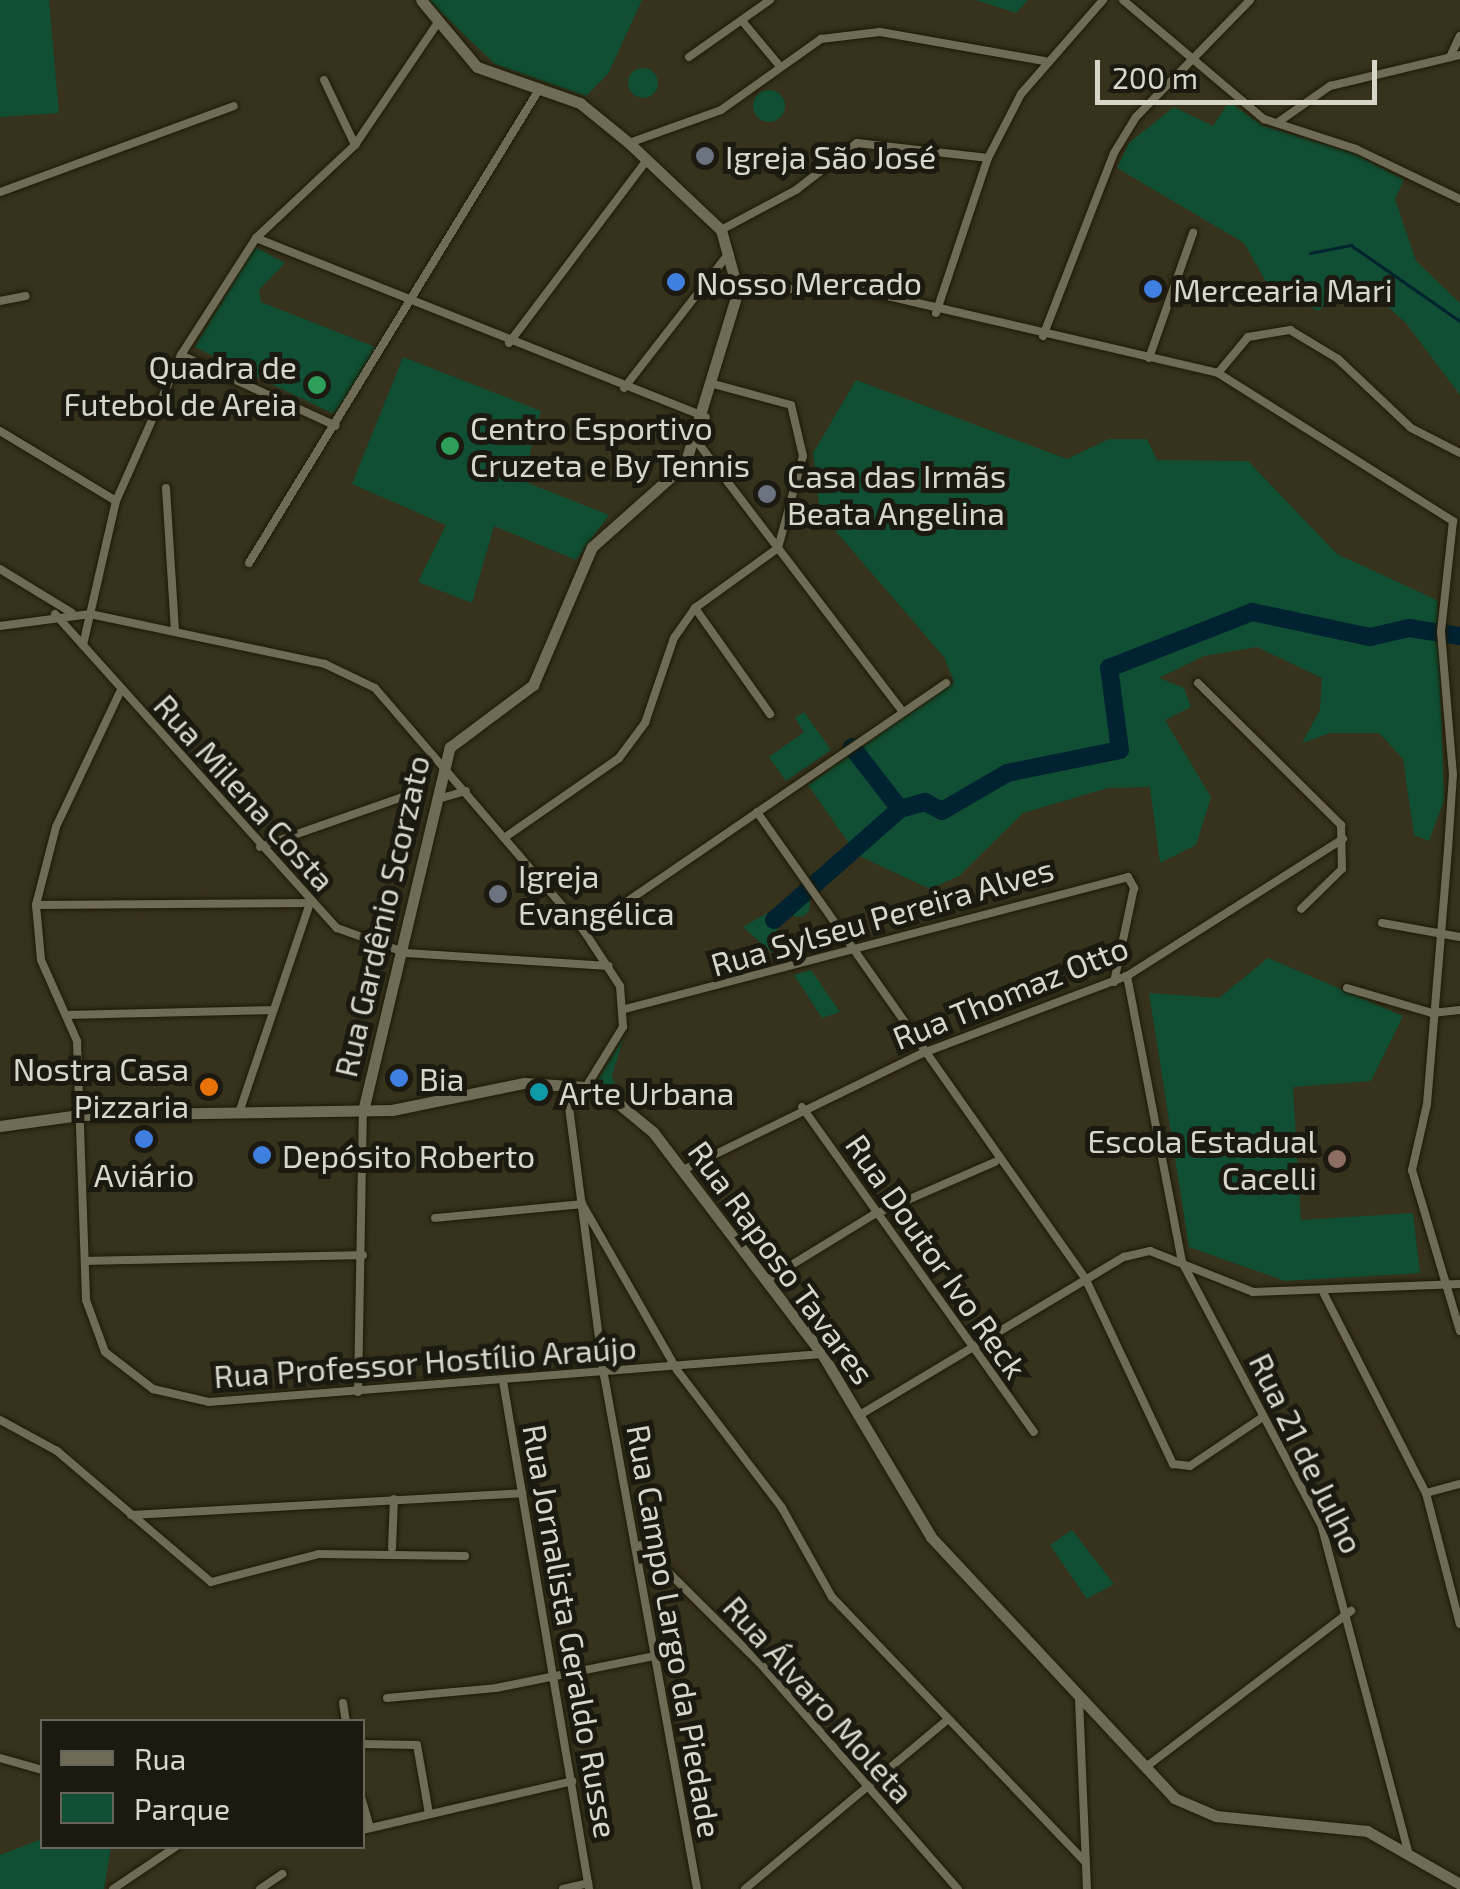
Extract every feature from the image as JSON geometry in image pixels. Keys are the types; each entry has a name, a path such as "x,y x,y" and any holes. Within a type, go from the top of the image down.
{"main road":[{"name":"Rua Gardênio Scorzato","path":"363,1112 406,953 444,762 460,737 533,685 592,547 698,443 717,384 738,286 731,251 721,230 629,143 580,102 485,72 421,0"},
{"name":"Rua Raposo Tavares","path":"0,1126 79,1115 363,1112 498,1084 566,1084 586,1088 633,1114 684,1170 822,1354 931,1537 1174,1798 1216,1816 1339,1824 1408,1850 1460,1884"}],"street":[{"path":"936,313 988,158 1044,61 1103,0"},
{"path":"1123,0 1190,61 1277,122 1460,199"},
{"path":"1043,336 1114,153 1190,61 1250,0"},
{"path":"689,57 743,22 766,1"},
{"path":"83,646 116,501 181,354 256,238 355,146 439,21"},
{"path":"743,22 778,64"},
{"path":"629,143 721,110 808,42 880,32 1044,61"},
{"path":"1277,122 1330,86 1455,56 1460,36"},
{"path":"324,80 355,146"},
{"path":"249,563 412,303 540,88"},
{"path":"0,192 234,106"},
{"path":"721,230 796,190 857,143 988,158"},
{"path":"509,343 647,160"},
{"path":"1150,358 1192,234"},
{"path":"256,238 509,343 706,417"},
{"path":"624,388 731,251"},
{"path":"700,289 849,287 936,313 1218,373 1453,521 1440,632 1456,774 1412,1170 1460,1332"},
{"path":"0,301 26,296"},
{"path":"1218,373 1248,337 1290,330 1338,359 1411,428 1460,453"},
{"path":"181,354 336,426"},
{"path":"504,838 593,783 634,741 695,608 778,548 803,456 791,405 717,384"},
{"path":"0,431 116,501"},
{"path":"698,443 903,712"},
{"path":"166,488 176,630"},
{"path":"0,569 72,614"},
{"path":"41,615 42,594"},
{"path":"695,608 770,714"},
{"name":"Rua Milena Costa","path":"55,614 310,903 354,938 406,953 609,966"},
{"path":"0,626 41,615 90,614 176,630 352,674 444,762 609,966 625,1010 586,1088"},
{"path":"584,931 946,683"},
{"path":"1198,683 1341,825 1342,869 1302,909"},
{"path":"120,692 56,828 36,905 41,960 70,1014 270,1010"},
{"path":"438,800 467,791"},
{"path":"260,847 414,793"},
{"path":"757,812 995,1162 1085,1278 1173,1464 1190,1466 1263,1417"},
{"name":"Rua Thomaz Otto","path":"684,1170 802,1107 922,1053 1126,976 1343,840"},
{"path":"1448,850 1460,848"},
{"name":"Rua Sylseu Pereira Alves","path":"625,1010 1128,877 1132,899 1114,982"},
{"path":"36,905 310,903 270,1010 239,1113"},
{"path":"1382,923 1440,940 1460,938"},
{"name":"Rua 21 de Julho","path":"1126,976 1182,1262 1321,1524 1351,1611 1408,1850"},
{"path":"1347,988 1432,1014 1460,1010"},
{"name":"Rua Professor Hostílio Araújo","path":"70,1014 79,1115 86,1300 105,1352 153,1389 209,1402 676,1370 822,1354"},
{"name":"Rua Campo Largo da Piedade","path":"566,1084 604,1375 641,1544 654,1656 696,1889"},
{"name":"Rua Doutor Ivo Reck","path":"802,1107 873,1215 1034,1432"},
{"name":"Rua Gardênio Scorzato","path":"358,1392 363,1112"},
{"path":"767,1280 873,1215 995,1162"},
{"path":"435,1218 582,1204 676,1370 782,1508 832,1597 1085,1862"},
{"path":"85,1261 363,1255"},
{"path":"858,1417 1124,1256 1170,1257 1253,1292 1324,1294 1460,1284"},
{"path":"1324,1294 1426,1493 1460,1624"},
{"name":"Rua Jornalista Geraldo Russe","path":"503,1382 588,1886"},
{"path":"0,1420 57,1452 210,1582 320,1554 392,1548 465,1556"},
{"path":"1426,1493 1460,1484"},
{"path":"131,1515 522,1493"},
{"path":"392,1548 394,1499"},
{"name":"Rua Álvaro Moleta","path":"641,1544 758,1662 864,1789 958,1889"},
{"path":"1146,1767 1351,1611"},
{"path":"387,1698 654,1656"},
{"path":"1079,1697 1087,1889"},
{"path":"343,1703 346,1719"},
{"path":"746,1889 947,1720"},
{"path":"1082,1741 1104,1722"},
{"path":"365,1744 417,1745 429,1814"},
{"path":"0,1758 40,1769"},
{"path":"366,1829 572,1780"},
{"path":"113,1889 173,1849"},
{"path":"260,1889 282,1874"},
{"path":"563,1889 588,1886"}],"green space":[{"path":"0,0 49,0 59,113 0,117"},
{"path":"428,0 642,0 608,74 586,96 495,64"},
{"path":"976,0 1028,0 1016,13"},
{"path":"643,68 654,72 658,83 654,94 643,98 632,94 628,83 632,72"},
{"path":"769,90 781,94 785,106 781,118 769,122 757,118 753,106 757,94"},
{"path":"1229,102 1263,126 1353,153 1404,180 1395,199 1416,261 1460,303 1460,395 1405,322 1357,280 1318,311 1265,280 1244,243 1117,168 1129,143 1174,107 1213,126"},
{"path":"255,247 285,263 259,290 261,302 378,348 334,414 195,347"},
{"name":"Centro Esportivo Cruzeta e By Tennis","path":"403,357 541,411 523,481 609,515 576,560 494,526 472,603 418,582 446,525 352,484"},
{"path":"856,380 1067,459 1109,439 1147,439 1157,460 1248,461 1337,554 1437,600 1444,800 1429,841 1414,835 1403,759 1379,733 1330,733 1302,743 1320,710 1322,678 1257,647 1204,656 1159,678 1184,688 1191,707 1165,720 1211,797 1196,845 1160,863 1150,787 1108,788 1023,813 959,876 930,889 857,855 808,785 954,682 944,657 820,513 813,453"},
{"path":"804,712 831,750 786,781 769,757 804,732 795,718"},
{"path":"798,893 807,896 807,914 798,917 789,914 786,905 789,896"},
{"path":"767,913 778,924 775,955 743,927"},
{"path":"1268,958 1403,1016 1371,1081 1293,1087 1301,1220 1413,1213 1420,1273 1285,1281 1189,1247 1149,993 1219,998"},
{"path":"811,970 840,1012 822,1018 794,975"},
{"path":"624,1037 612,1075 618,1095 598,1080"},
{"path":"1072,1530 1114,1584 1087,1599 1050,1545"},
{"path":"40,1840 40,1849 111,1849 104,1889 0,1889 0,1855"}],"waterway":[{"path":"1310,253 1351,245 1460,321"},
{"path":"774,920 900,809 925,802 942,811 1007,773 1120,750 1109,668 1252,612 1370,637 1409,628 1460,636"},
{"path":"852,747 900,809"}],"place":[{"name":"Igreja São José","path":"705,156"},
{"name":"Nosso Mercado","path":"676,282"},
{"name":"Mercearia Mari","path":"1153,289"},
{"name":"Quadra de Futebol de Areia","path":"317,385"},
{"name":"Centro Esportivo Cruzeta e By Tennis","path":"450,446"},
{"name":"Casa das Irmãs Beata Angelina","path":"767,494"},
{"name":"Igreja Evangélica","path":"498,894"},
{"name":"Bia","path":"399,1078"},
{"name":"Nostra Casa Pizzaria","path":"209,1087"},
{"name":"Arte Urbana","path":"539,1092"},
{"name":"Aviário","path":"144,1139"},
{"name":"Depósito Roberto","path":"262,1155"},
{"name":"Escola Estadual Cacelli","path":"1337,1159"}]}
